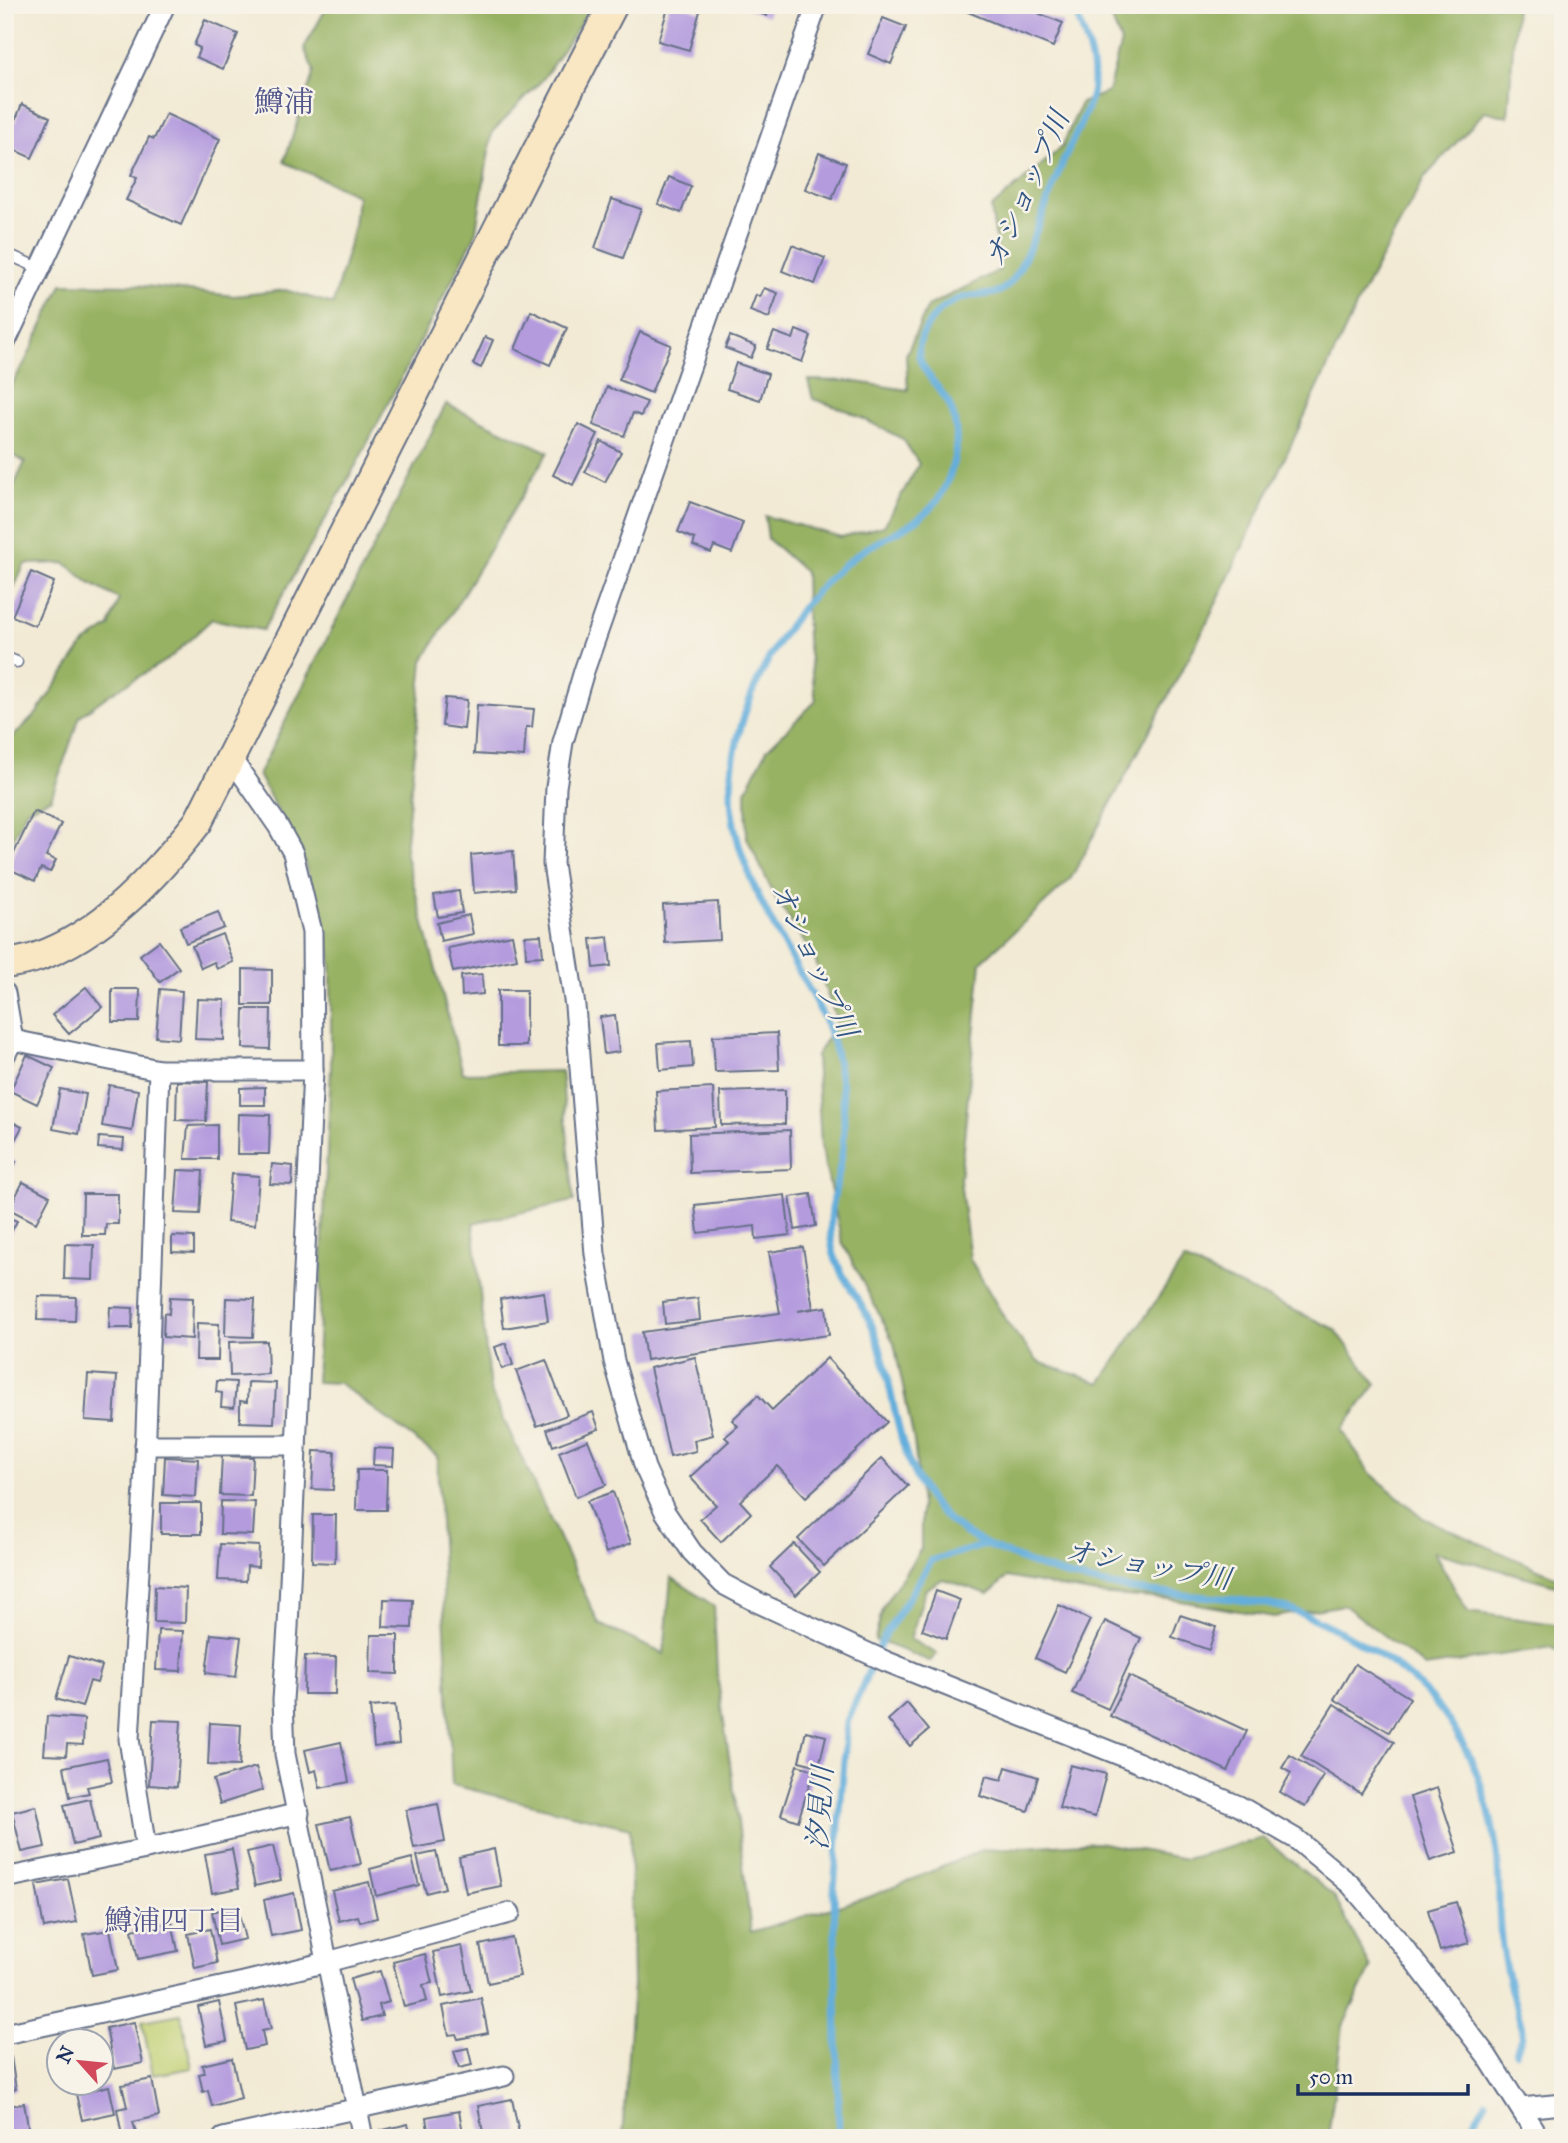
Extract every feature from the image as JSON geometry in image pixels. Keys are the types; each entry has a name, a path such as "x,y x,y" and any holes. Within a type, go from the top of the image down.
{"street":[{"path":"5,343 165,5"},
{"path":"5,964 37,957 70,941 139,891 170,858 198,822 613,5"},
{"path":"817,5 584,671 563,742 556,786 553,864 575,1006 595,1254 614,1361 645,1468 665,1512 692,1552 723,1584 885,1661 1227,1801 1296,1839 1352,1885 1402,1945 1487,2056 1539,2138"},
{"path":"231,758 278,826 293,853 313,932 313,1070 283,1700 285,1754 363,2138"},
{"path":"5,993 9,1048 159,1070 313,1070"},
{"path":"146,1849 129,1740 145,1445 159,1070"},
{"path":"145,1445 296,1445"},
{"path":"5,1878 146,1849 299,1813"},
{"path":"5,2034 327,1962 510,1913"},
{"path":"223,2138 504,2076"},
{"path":"1521,2108 1563,2104"}],"lane":[{"path":"5,253 41,269"},
{"path":"5,657 17,662"}],"green space":[{"path":"328,5 593,5 543,79 492,132 475,236 357,463 263,630 212,619 170,658 110,694 80,716 51,798 27,809 5,855 5,745 36,714 84,644 109,627 119,599 91,584 65,563 25,564 11,594 5,589 5,505 25,462 5,451 5,396 25,362 62,284 136,285 234,296 285,290 333,304 354,227 357,195 284,162 314,71 304,48"},
{"path":"1106,5 1516,5 1508,117 1485,111 1425,177 1363,292 1205,627 1070,880 981,962 960,1180 970,1259 1008,1324 1038,1362 1100,1383 1184,1260 1335,1329 1376,1384 1342,1430 1369,1472 1423,1518 1563,1580 1563,1587 1434,1552 1468,1612 1563,1625 1563,1657 1552,1647 1425,1667 1344,1605 1274,1617 1169,1599 1096,1594 1007,1577 989,1594 943,1579 926,1589 910,1639 937,1654 930,1661 875,1640 883,1606 921,1549 921,1505 914,1441 894,1343 842,1242 821,1146 816,1056 837,1021 814,957 776,899 747,838 746,791 767,749 816,701 807,639 805,572 768,539 765,516 841,537 884,526 919,464 903,439 848,411 813,399 808,380 850,381 908,390 906,355 928,306 1000,270 991,208 1062,147 1081,103 1108,92 1121,42"},
{"path":"446,404 548,452 423,661 405,852 463,1073 561,1071 574,1201 473,1223 490,1390 599,1624 664,1654 671,1577 714,1606 717,1674 751,1932 869,1897 983,1850 1097,1842 1186,1859 1263,1838 1334,1896 1371,1968 1343,2026 1328,2138 622,2138 633,1985 630,1828 452,1785 437,1456 339,1383 316,1382 331,1067 331,953 302,854 258,775"},
{"path":"181,2014 192,2068 153,2075 142,2021"}],"building":[{"path":"669,5 700,11 689,50 658,41"},
{"path":"738,5 771,5 767,16"},
{"path":"951,5 1044,5 1040,14 1063,23 1053,47"},
{"path":"883,18 906,27 891,64 868,54"},
{"path":"205,20 238,34 223,69 196,57 200,48 194,45"},
{"path":"22,104 50,117 32,158 5,146"},
{"path":"166,114 220,139 181,225 126,200 137,178 131,175 149,137 154,139"},
{"path":"819,153 846,163 832,199 805,189"},
{"path":"669,177 691,186 681,213 658,204"},
{"path":"612,199 641,209 623,258 595,248"},
{"path":"792,245 825,258 815,284 782,271"},
{"path":"764,288 778,293 769,318 750,311 756,295 760,297"},
{"path":"531,311 567,328 550,365 515,349"},
{"path":"796,330 811,336 802,362 767,349 774,332 793,339"},
{"path":"640,332 671,345 651,393 619,380"},
{"path":"730,336 756,346 751,358 725,348"},
{"path":"485,337 493,340 481,368 473,364"},
{"path":"736,363 768,374 760,400 727,389"},
{"path":"607,387 647,402 641,416 633,413 624,436 593,425"},
{"path":"578,424 598,434 573,485 553,475"},
{"path":"601,441 621,452 605,482 585,472"},
{"path":"690,502 743,522 732,553 714,546 711,553 693,546 695,539 678,532"},
{"path":"31,572 54,582 35,626 12,616"},
{"path":"445,698 467,700 464,729 442,726"},
{"path":"477,705 534,709 532,727 526,727 524,757 474,754"},
{"path":"34,811 61,824 46,856 56,860 50,872 41,868 35,881 7,868"},
{"path":"513,851 516,889 474,893 471,855"},
{"path":"459,891 462,913 438,917 434,895"},
{"path":"718,902 720,940 665,943 663,905"},
{"path":"218,912 224,928 186,943 180,927"},
{"path":"469,915 473,934 441,941 437,923"},
{"path":"222,934 233,962 217,969 214,962 201,968 192,946"},
{"path":"512,935 517,959 453,972 448,948"},
{"path":"541,935 543,956 526,957 525,936"},
{"path":"608,937 611,966 594,968 591,939"},
{"path":"159,941 179,968 160,982 140,955"},
{"path":"243,969 272,970 272,1005 243,1005"},
{"path":"482,974 483,994 462,996 461,976"},
{"path":"86,987 102,1007 69,1034 52,1015"},
{"path":"112,989 140,989 139,1022 112,1022"},
{"path":"160,989 182,991 179,1039 156,1037"},
{"path":"498,990 526,990 526,1046 498,1046"},
{"path":"197,999 225,1000 224,1040 195,1039"},
{"path":"244,1009 271,1009 270,1049 243,1048"},
{"path":"615,1015 619,1052 604,1054 600,1017"},
{"path":"777,1033 779,1070 715,1072 713,1036"},
{"path":"691,1041 693,1067 660,1070 658,1043"},
{"path":"27,1055 54,1068 37,1104 10,1091"},
{"path":"177,1081 208,1082 206,1121 176,1120"},
{"path":"109,1085 138,1090 132,1131 102,1126"},
{"path":"265,1087 265,1105 240,1105 240,1088"},
{"path":"713,1088 715,1127 658,1130 656,1091"},
{"path":"60,1089 86,1094 79,1134 53,1129"},
{"path":"785,1090 785,1124 721,1125 720,1092"},
{"path":"238,1114 270,1115 269,1154 237,1154"},
{"path":"5,1118 22,1127 6,1157 16,1162 5,1182"},
{"path":"217,1125 217,1159 185,1159 188,1126"},
{"path":"790,1130 791,1169 690,1173 689,1134"},
{"path":"99,1137 124,1139 123,1150 98,1148"},
{"path":"272,1164 293,1166 292,1185 270,1184"},
{"path":"178,1170 203,1171 200,1214 175,1213"},
{"path":"231,1174 259,1176 255,1225 227,1222"},
{"path":"23,1182 50,1196 36,1223 9,1209"},
{"path":"83,1194 118,1194 118,1224 106,1224 105,1235 82,1235"},
{"path":"811,1194 816,1226 795,1230 790,1197"},
{"path":"785,1195 790,1235 756,1239 755,1226 698,1233 695,1205"},
{"path":"5,1216 17,1221 5,1244"},
{"path":"172,1236 194,1237 194,1253 172,1252"},
{"path":"65,1244 94,1245 93,1280 64,1279"},
{"path":"803,1247 813,1308 798,1311 826,1307 829,1335 646,1360 642,1332 780,1313 769,1252"},
{"path":"544,1292 548,1321 504,1328 500,1299"},
{"path":"38,1296 76,1297 75,1321 37,1320"},
{"path":"170,1297 193,1298 192,1339 163,1337 164,1313 169,1314"},
{"path":"226,1298 255,1299 253,1337 225,1336"},
{"path":"698,1298 700,1320 665,1324 663,1302"},
{"path":"110,1307 133,1308 132,1328 109,1328"},
{"path":"197,1323 219,1324 218,1360 196,1360"},
{"path":"267,1341 268,1374 230,1376 229,1342"},
{"path":"506,1343 513,1365 502,1369 495,1347"},
{"path":"695,1357 713,1435 694,1440 696,1451 670,1457 650,1368"},
{"path":"827,1358 887,1422 806,1497 777,1466 740,1501 751,1513 721,1542 700,1519 716,1505 690,1477 729,1441 725,1437 738,1426 732,1420 758,1395 772,1410"},
{"path":"546,1360 567,1415 537,1426 516,1371"},
{"path":"88,1374 117,1376 114,1422 85,1420"},
{"path":"217,1381 236,1382 234,1408 221,1407 222,1393 216,1392"},
{"path":"248,1382 276,1383 274,1423 240,1422 240,1401 247,1402"},
{"path":"593,1412 599,1429 553,1446 547,1429"},
{"path":"588,1440 606,1485 576,1497 559,1452"},
{"path":"374,1448 394,1449 393,1466 373,1465"},
{"path":"314,1451 335,1452 333,1490 312,1489"},
{"path":"222,1456 253,1457 251,1496 220,1495"},
{"path":"165,1457 198,1459 196,1497 163,1495"},
{"path":"882,1458 908,1486 824,1566 798,1539"},
{"path":"357,1470 387,1470 386,1510 356,1510"},
{"path":"613,1492 631,1543 606,1553 587,1501"},
{"path":"221,1501 255,1502 253,1535 220,1534"},
{"path":"161,1503 201,1503 201,1534 161,1534"},
{"path":"313,1515 336,1515 335,1563 312,1562"},
{"path":"220,1544 259,1546 258,1567 247,1566 246,1581 218,1580"},
{"path":"794,1544 820,1572 796,1595 770,1567"},
{"path":"155,1586 186,1588 185,1623 154,1622"},
{"path":"936,1591 960,1600 946,1639 922,1630"},
{"path":"384,1599 413,1600 412,1628 383,1627"},
{"path":"1059,1605 1090,1620 1065,1672 1035,1658"},
{"path":"1180,1615 1216,1627 1209,1650 1172,1637"},
{"path":"1105,1621 1141,1638 1108,1709 1072,1693"},
{"path":"158,1630 183,1631 181,1671 156,1670"},
{"path":"211,1634 241,1637 236,1677 206,1673"},
{"path":"371,1635 398,1635 398,1674 370,1673"},
{"path":"69,1656 102,1666 97,1683 90,1681 82,1707 56,1699"},
{"path":"305,1656 336,1657 335,1694 304,1694"},
{"path":"1355,1664 1410,1698 1389,1732 1334,1699"},
{"path":"1129,1676 1247,1731 1228,1771 1110,1716"},
{"path":"907,1703 929,1730 910,1746 888,1720"},
{"path":"1334,1704 1394,1742 1361,1794 1301,1756"},
{"path":"395,1705 399,1744 374,1747 370,1707"},
{"path":"47,1716 84,1719 83,1745 67,1744 66,1756 44,1755"},
{"path":"153,1720 181,1721 177,1787 149,1785"},
{"path":"210,1723 241,1725 239,1766 208,1765"},
{"path":"806,1731 826,1736 819,1766 799,1761"},
{"path":"341,1742 349,1782 320,1788 316,1770 310,1772 305,1750"},
{"path":"1290,1755 1324,1776 1305,1807 1280,1792 1291,1773 1282,1768"},
{"path":"107,1758 112,1782 87,1787 89,1793 70,1797 64,1767"},
{"path":"797,1765 814,1770 798,1821 781,1815"},
{"path":"1070,1765 1106,1774 1095,1817 1059,1808"},
{"path":"256,1767 263,1790 220,1804 213,1780"},
{"path":"1006,1767 1038,1777 1028,1811 980,1796 986,1776 1002,1780"},
{"path":"1437,1788 1458,1852 1430,1861 1410,1797"},
{"path":"90,1799 99,1839 73,1845 64,1805"},
{"path":"438,1804 445,1842 414,1848 406,1810"},
{"path":"36,1806 45,1847 22,1852 12,1812"},
{"path":"350,1817 361,1864 330,1871 319,1824"},
{"path":"273,1846 281,1880 255,1886 247,1852"},
{"path":"232,1849 239,1888 212,1893 205,1854"},
{"path":"494,1849 501,1886 466,1893 459,1857"},
{"path":"436,1852 445,1888 426,1893 417,1856"},
{"path":"412,1858 419,1885 376,1896 370,1869"},
{"path":"68,1879 77,1922 44,1928 36,1885"},
{"path":"369,1882 377,1918 360,1922 358,1916 339,1921 332,1891"},
{"path":"294,1893 301,1930 271,1936 264,1900"},
{"path":"1456,1902 1469,1943 1440,1951 1428,1910"},
{"path":"237,1906 245,1939 219,1945 212,1912"},
{"path":"172,1922 178,1951 138,1959 132,1930"},
{"path":"210,1929 217,1963 195,1968 188,1934"},
{"path":"110,1930 118,1970 92,1975 84,1934"},
{"path":"512,1938 520,1976 488,1983 480,1945"},
{"path":"462,1946 471,1991 442,1997 433,1952"},
{"path":"425,1954 432,1983 423,1985 427,2001 404,2007 393,1962"},
{"path":"380,1971 389,2002 379,2005 382,2016 362,2021 350,1979"},
{"path":"481,1998 488,2033 458,2039 456,2034 449,2035 443,2006"},
{"path":"264,2000 271,2029 262,2031 265,2046 245,2050 236,2006"},
{"path":"219,2002 227,2041 206,2045 198,2007"},
{"path":"134,2022 143,2063 116,2069 116,2028 106,2028"},
{"path":"468,2048 472,2065 459,2068 454,2051"},
{"path":"11,2057 16,2089 5,2092 5,2058"},
{"path":"232,2058 241,2098 212,2106 208,2090 203,2092 199,2074 204,2073 202,2065"},
{"path":"152,2079 159,2116 133,2122 136,2133 122,2136 117,2109 127,2107 122,2085"},
{"path":"77,2098 112,2098 115,2113 82,2120"},
{"path":"512,2099 520,2138 484,2138 478,2106"},
{"path":"24,2103 30,2138 5,2138 5,2107"},
{"path":"459,2111 464,2138 429,2138 426,2117"},
{"path":"408,2124 411,2138 381,2138 379,2131"},
{"path":"333,2131 334,2138 303,2138 303,2136"}],"waterway":[{"name":"オショップ川","path":"1073,5 1089,52 1093,71 1092,92 1022,264 1003,289 995,293 962,298 947,305 930,321 919,346 922,364 949,404 953,415 956,449 947,483 935,504 926,513 868,547 830,578 803,607 780,640 760,676 744,715 735,754 731,792 735,829 753,885 818,1007 833,1043 844,1108 842,1158 831,1216 833,1250 841,1271 870,1321 879,1345 904,1447 926,1494 950,1522 966,1533 1025,1561 1072,1577 1121,1588 1262,1603 1288,1609 1304,1614 1360,1642 1412,1679 1453,1727 1475,1769 1488,1808 1497,1857 1502,1949 1522,2027 1522,2036 1516,2052"},
{"name":"汐見川","path":"839,2138 834,1891 847,1722 883,1638 932,1560 986,1545"},
{"name":"オショップ川","path":"1465,2138 1486,2102"}],"district":[{"name":"鱒浦","path":"284,102"},
{"name":"鱒浦四丁目","path":"174,1920"}]}
